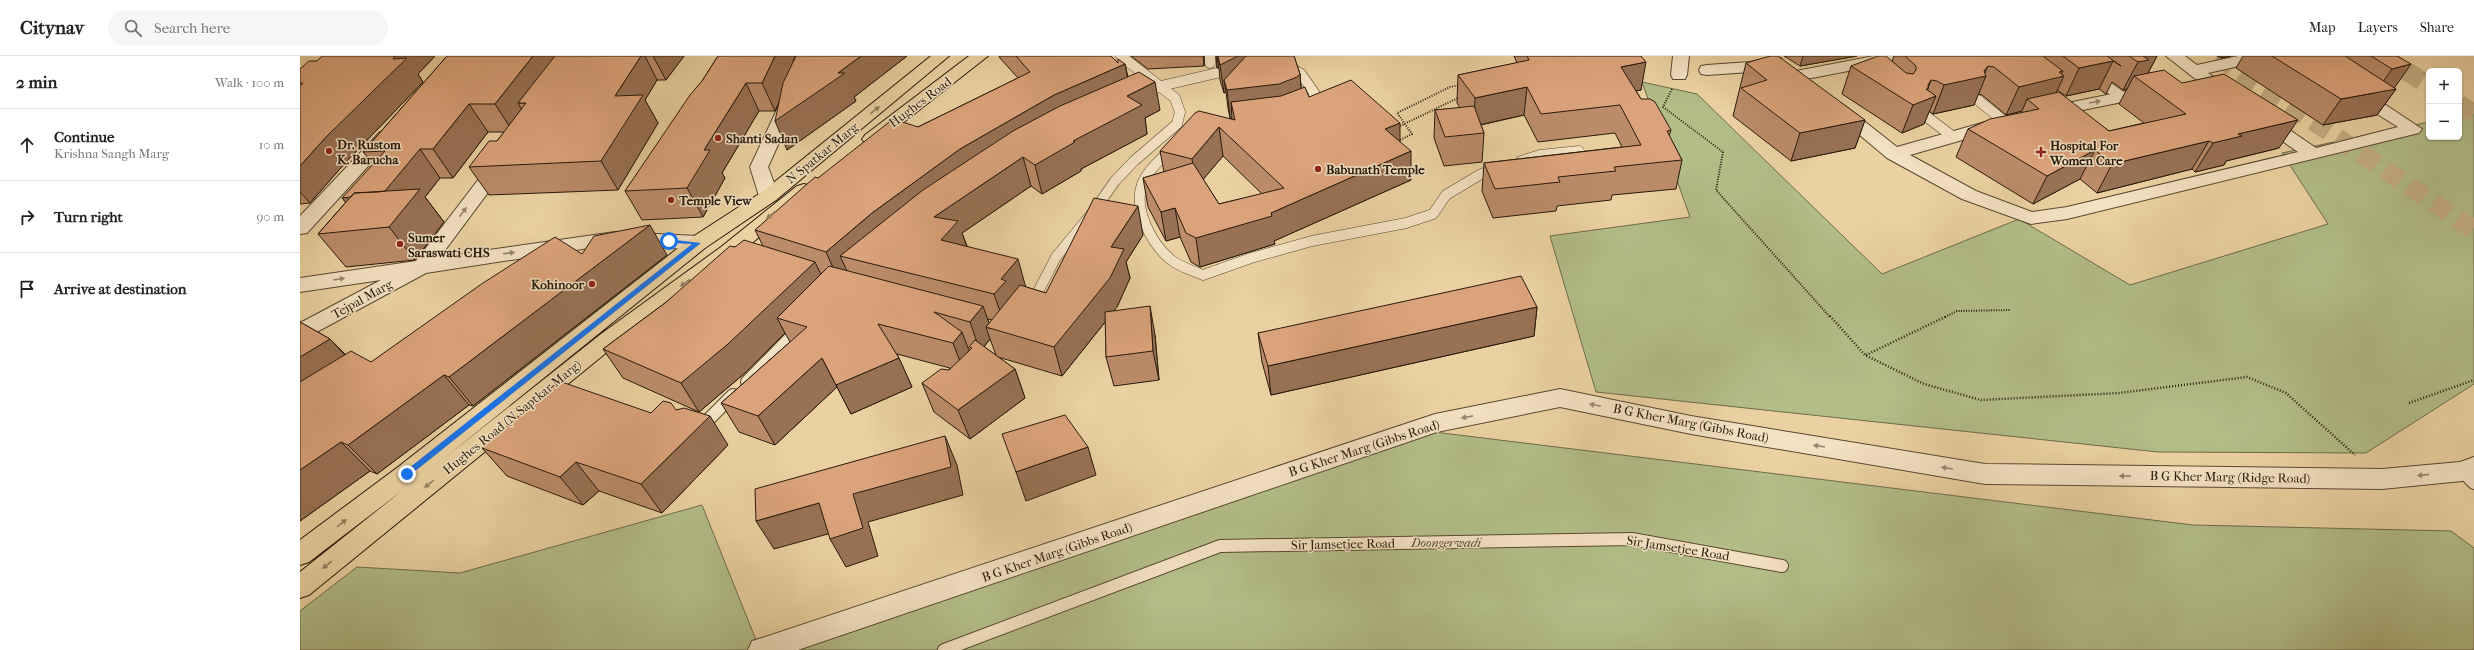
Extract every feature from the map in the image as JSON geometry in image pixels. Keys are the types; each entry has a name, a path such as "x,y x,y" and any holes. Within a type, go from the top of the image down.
{"main road":[{"name":"N Spatkar Marg","path":"300,554 407,474 698,243 769,196 941,56"},
{"name":"Hughes Road","path":"854,152 980,56"},
{"path":"698,243 733,254 817,180"},
{"name":"Hughes Road (N Saptkar Marg)","path":"300,587 609,339 733,254"}],"street":[{"path":"769,196 758,167 810,56"},
{"path":"1679,75 1681,56"},
{"path":"1796,76 1867,68 1881,58 1900,56"},
{"path":"2174,56 2198,75 2313,154"},
{"path":"1894,154 1952,136 2019,118 2065,103 2122,97 2174,86 2198,75 2260,56"},
{"path":"1707,70 1750,67 1776,58 1796,76 1894,154 1969,195 2031,218 2067,213 2413,129 2344,86"},
{"path":"300,228 386,136"},
{"path":"423,266 510,151"},
{"path":"300,285 615,238 698,243"},
{"path":"533,269 573,244"},
{"name":"Tejpal Marg","path":"300,333 423,266"},
{"name":"B G Kher Marg (Gibbs Road)","path":"762,650 1435,423 1560,398 1691,425 1985,474"},
{"name":"B G Kher Marg (Ridge Road)","path":"1985,474 2382,479 2470,473"}],"lane":[{"path":"1121,56 1175,98 1184,123 1189,126"},
{"path":"1280,64 1297,70 1305,78 1315,94 1310,104 1298,113"},
{"path":"1134,97 1161,86 1242,68"},
{"path":"2088,73 2122,97"},
{"path":"1978,100 2019,118"},
{"path":"1024,309 1038,292 1056,257 1094,211 1115,181 1134,161 1177,124 1180,112"},
{"path":"1923,114 1952,136"},
{"path":"1184,141 1178,143 1155,164 1141,189 1143,217 1156,244 1170,259 1203,276 1251,258 1312,241 1406,223 1433,214 1446,195 1481,174 1540,155 1579,151"},
{"path":"697,432 807,321"},
{"name":"Sir Jamsetjee Road","path":"944,650 1220,546 1632,539 1782,566"}],"path":[{"path":"1679,75 1663,106 1723,152 1716,190 1865,355 1924,384 1981,400 2119,393 2247,377 2286,393 2382,479"},
{"path":"1392,144 1412,134 1397,113 1450,87 1465,83"},
{"path":"1391,130 1462,96"},
{"path":"1865,355 1957,311 2011,310"},
{"path":"2409,403 2474,380"}],"green space":[{"path":"1642,82 1697,94 1882,274 2019,219 2130,285 2328,224 2282,153 2426,123 2426,140 2462,140 2462,114 2474,110 2474,384 2366,453 2158,452 1596,392 1550,236 1690,217"},
{"name":"Doongerwadi","path":"1434,432 2193,525 2451,531 2474,548 2474,650 781,650"},
{"path":"702,505 760,650 300,650 300,611 357,567 460,573"}],"building":[{"path":"322,56 395,56 393,59 407,58 326,137 300,166 300,86 303,83 300,83 300,69 309,61 317,61"},
{"path":"447,56 533,56 495,104 469,104 433,149 420,149 385,191 354,193 351,197 342,198 385,151 363,152"},
{"path":"555,56 641,56 615,96 643,95 601,161 469,167 489,141 497,141 526,103 518,103"},
{"path":"718,56 775,56 762,83 746,83 704,150 710,150 687,188 625,191 690,95 702,81"},
{"path":"796,56 861,56 838,73 845,73 775,121 783,83"},
{"path":"1016,56 1111,56 1118,63 1118,59 1125,64 1054,95 960,149 872,213 826,252 755,230 815,177 818,178 893,119 918,127 1030,72"},
{"path":"1218,56 1238,56 1220,65"},
{"path":"1246,56 1294,56 1300,74 1297,77 1279,84 1227,90 1224,80"},
{"path":"1527,56 1641,56 1646,62 1621,67 1641,99 1650,99 1655,102 1671,130 1667,131 1682,160 1614,167 1616,171 1558,177 1560,182 1495,189 1484,163 1641,145 1620,105 1541,114 1527,87 1475,98 1458,75 1529,60"},
{"path":"1770,56 1778,56 1865,120 1800,133 1741,88 1767,80 1746,63"},
{"path":"1878,56 1886,56 1906,73 1913,74 1916,70 1916,66 1905,56 2044,56 2063,71 2059,72 2064,76 2019,87 1994,67 1988,66 1984,71 1986,76 1944,85 1937,81 1931,80 1928,85 1928,89 1926,89 1936,96 1913,105 1851,66"},
{"path":"2063,56 2107,56 2121,66 2113,61 2079,68"},
{"path":"2129,56 2143,56 2149,60 2138,62"},
{"path":"2272,56 2345,56 2396,89 2341,99"},
{"path":"2371,56 2397,56 2411,64 2392,69"},
{"path":"2164,70 2182,83 2224,74 2298,120 2238,134 2242,136 2213,143 2209,141 2112,164 2095,150 2047,176 1968,129 1990,119 2039,109 2027,99 2059,92 2109,131 2186,114 2134,76"},
{"path":"1139,72 1155,82 1127,96 1142,105 1073,141 1075,142 1035,165 1023,157 934,217 958,221 941,240 1018,259 1001,279 1006,281 994,294 840,256 923,190 1013,131 1060,106"},
{"path":"1351,80 1400,123 1385,129 1411,151 1271,213 1272,216 1196,238 1186,233 1175,208 1161,212 1143,178 1193,163 1219,204 1284,188 1219,127 1192,159 1160,151 1195,113 1199,111 1235,120 1231,102 1281,96 1305,87 1309,97"},
{"path":"1474,106 1484,133 1445,137 1435,110"},
{"path":"420,189 389,227 318,234 354,193"},
{"path":"1094,198 1138,206 1111,247 1124,249 1110,278 1054,347 986,327 1020,285 1046,293"},
{"path":"650,225 449,377 444,375 348,445 341,442 300,470 300,382 351,351 371,362 483,283 555,237 582,254 594,236"},
{"path":"744,240 815,262 728,344 681,383 603,349 665,303 730,246 735,247"},
{"path":"829,266 983,306 970,322 934,312 962,332 953,343 878,324 899,358 836,385 822,358 758,416 721,403 807,327 777,318"},
{"path":"1521,276 1537,307 1268,366 1258,333"},
{"path":"1150,306 1153,351 1106,357 1105,312"},
{"path":"300,322 330,339 300,357"},
{"path":"975,340 1015,369 958,410 922,383 941,369 949,370 972,348 969,347"},
{"path":"559,381 651,413 663,401 671,403 676,410 684,408 710,416 641,484 576,462 560,477 482,448"},
{"path":"1065,415 1088,447 1016,472 1002,434"},
{"path":"945,436 951,467 853,494 863,528 830,539 819,503 756,521 755,489"}],"tunnel":[{"path":"2217,56 2474,230"},
{"path":"2381,56 2426,83"},
{"path":"2462,106 2474,113"}],"place":[{"name":"Shanti Sadan","path":"718,138"},
{"name":"Dr. Rustom K. Barucha","path":"329,151"},
{"name":"Hospital For Women Care","path":"2041,152"},
{"name":"Babunath Temple","path":"1318,169"},
{"name":"Temple View","path":"671,200"},
{"name":"Sumer Saraswati CHS","path":"400,244"},
{"name":"Kohinoor","path":"592,284"}],"route":[{"path":"407,474 698,243 669,241"}]}
